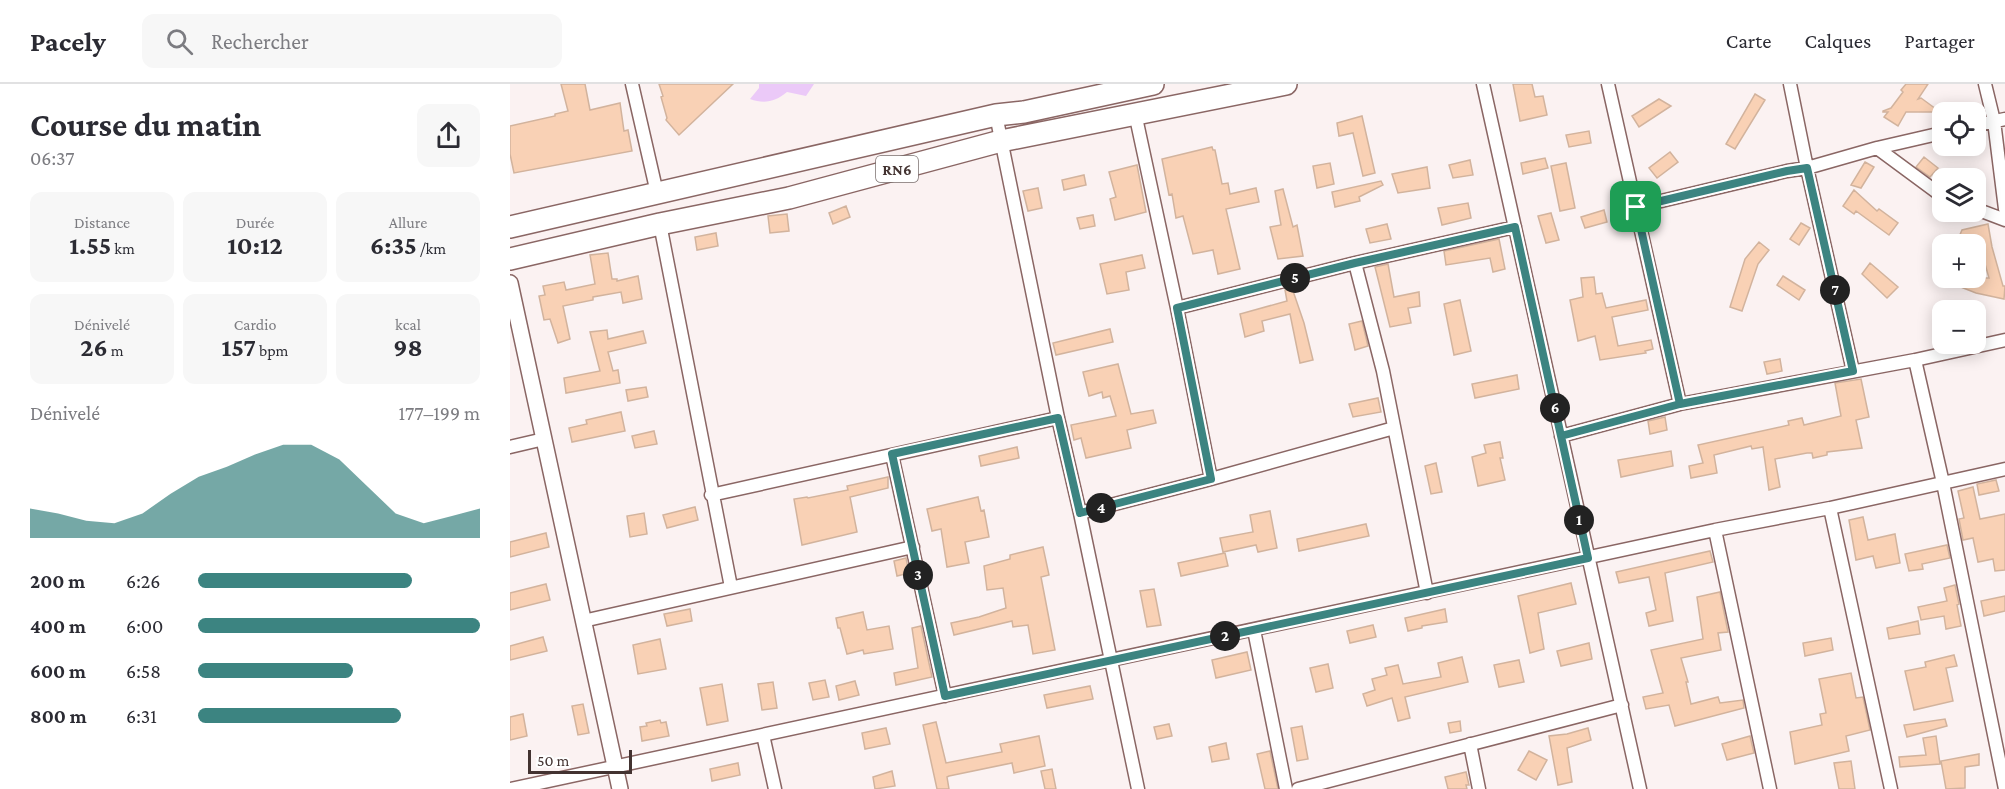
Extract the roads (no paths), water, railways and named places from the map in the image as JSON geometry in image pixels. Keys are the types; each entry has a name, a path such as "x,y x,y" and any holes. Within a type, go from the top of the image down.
{"highway":[{"name":"RN6","path":"510,227 996,115 1024,112 1152,84"},
{"name":"RN6","path":"510,259 660,224 789,198 1001,141 1286,84"}],"street":[{"path":"632,84 657,193"},
{"path":"1484,84 1640,789"},
{"path":"1608,84 1680,404"},
{"path":"1790,84 1853,371"},
{"path":"1985,84 2000,120 2005,209"},
{"path":"1135,113 1211,479"},
{"path":"996,115 1138,789"},
{"path":"1636,207 1807,168 1932,135"},
{"path":"1877,148 1932,189"},
{"path":"1986,213 2005,220"},
{"path":"660,224 711,495 731,588"},
{"path":"1177,308 1355,263 1515,227"},
{"path":"1355,263 1383,371 1427,593"},
{"path":"510,283 620,789"},
{"path":"1561,436 1680,404 1915,360 2005,340"},
{"path":"1915,360 1943,483 2005,789"},
{"path":"711,495 1058,418"},
{"path":"1080,513 1394,428"},
{"path":"510,447 544,439"},
{"path":"892,454 945,696"},
{"path":"512,789 2005,469"},
{"path":"1830,508 1892,789"},
{"path":"1715,530 1770,789"},
{"path":"583,621 913,547"},
{"path":"1254,630 1286,789"},
{"path":"1298,789 1622,705"},
{"path":"763,735 775,789"},
{"path":"1470,744 1479,789"}]}
